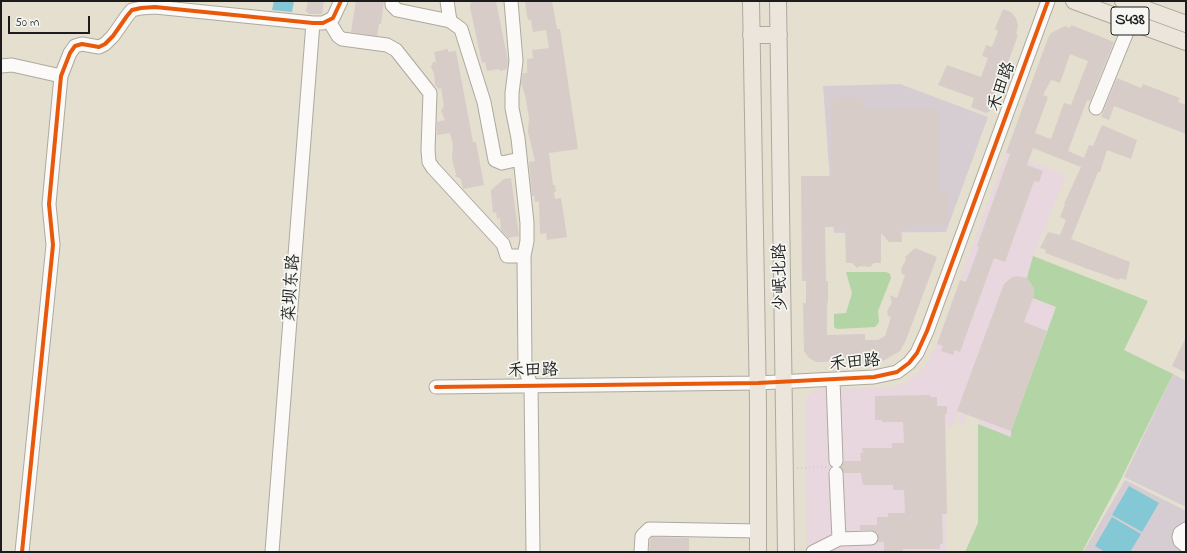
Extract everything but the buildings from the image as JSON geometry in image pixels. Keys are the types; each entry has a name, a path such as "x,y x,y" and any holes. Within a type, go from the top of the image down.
{"main road":[{"name":"少岷北路","path":"751,1 758,383 758,552"},
{"name":"少岷北路","path":"778,1 786,552"},
{"name":"S438","path":"1074,1 1186,42"},
{"name":"S438","path":"1123,1 1186,24"},
{"path":"751,36 779,35"}],"street":[{"path":"322,23 336,14 341,1"},
{"path":"392,1 392,5 397,10 450,20 461,29 484,102 495,160 502,163 520,159"},
{"path":"447,1 450,20"},
{"path":"511,1 516,61 512,108 520,159 527,223 527,241 524,256 525,369 531,385 533,552"},
{"name":"禾田路","path":"436,387 758,383 833,380 888,375 904,367 917,353 930,324 1048,1"},
{"path":"22,552 53,245 49,204 61,76 70,53 76,46 82,44 99,47 105,44 113,36 132,10 155,7 322,23 342,39 387,45 396,50 430,93 428,150 429,162 432,168 503,244 507,256 524,256"},
{"path":"1096,108 1131,22"},
{"name":"菜坝东路","path":"272,552 322,23"},
{"path":"1,66 12,65 61,76"},
{"path":"833,380 832,467 839,539"},
{"path":"1186,529 1180,533 1179,537 1180,541 1186,546"},
{"path":"641,552 642,536 649,530 758,531"},
{"path":"821,552 839,539 871,538"}],"path":[{"path":"810,468 832,467"}],"shaded area":[{"path":"900,84 988,117 946,232 834,233 823,86"},
{"path":"1006,153 1066,175 1033,256 1027,278 1034,289 1033,298 1056,307 1011,431 1011,437 978,424 980,419 967,415 963,424 958,422 962,413 959,411 953,427 945,424 946,552 807,552 805,404 807,397 812,392 819,389 890,388 905,383 924,368 936,346"},
{"path":"1173,374 1186,381 1186,507 1124,477"},
{"path":"1125,480 1186,511 1186,552 1083,552"}],"green space":[{"path":"1033,256 1148,301 1124,350 1173,374 1121,479 1082,552 965,552 978,523 978,424 1011,437 1011,431 1056,307 1033,298 1034,289 1027,278"},
{"path":"846,272 886,272 890,274 891,278 878,311 879,322 875,327 837,329 834,327 834,314 846,313 852,293"}],"water":[{"path":"274,1 294,1 292,12 272,10"},
{"path":"1129,486 1159,503 1142,532 1112,515"},
{"path":"1112,517 1141,534 1130,552 1105,552 1095,546"}],"cycle path":[{"path":"22,552 53,245 49,204 61,76 70,53 75,46 82,44 99,47 105,44 113,36 132,10 141,8 155,7 323,23 333,18 341,1"},
{"path":"436,387 758,383 874,377 897,372 909,363 917,353 927,331 1048,1"}]}
